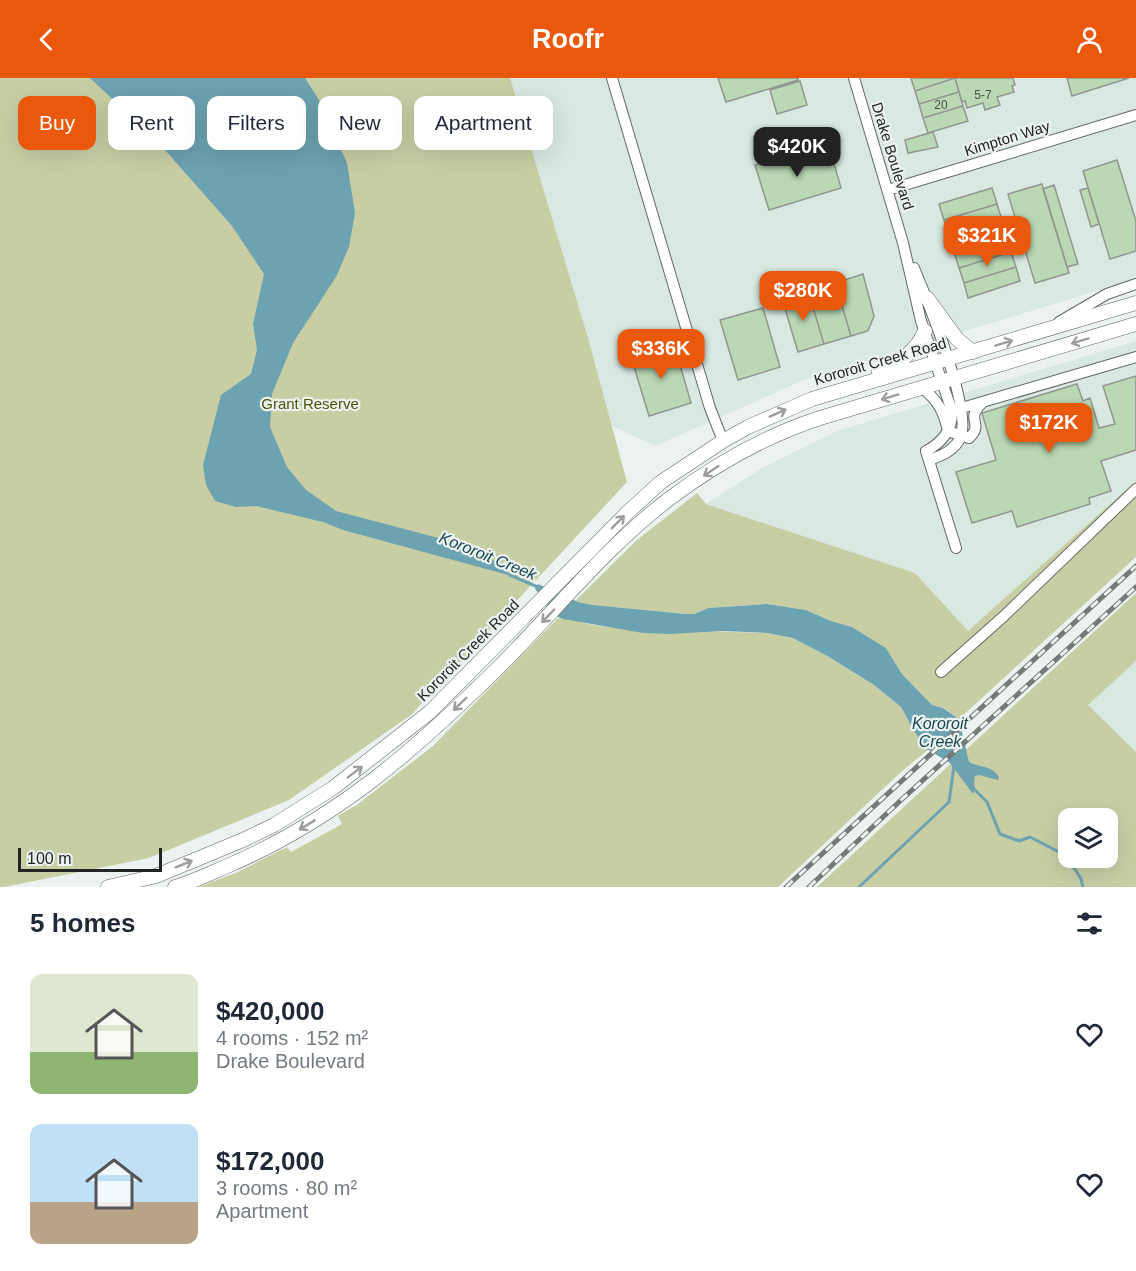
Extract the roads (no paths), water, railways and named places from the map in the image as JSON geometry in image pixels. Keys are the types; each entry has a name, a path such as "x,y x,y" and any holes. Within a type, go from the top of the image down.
{"main road":[{"path":"927,298 957,339 974,352"},
{"name":"Kororoit Creek Road","path":"108,887 156,876 243,840 274,825 333,789 430,712 628,512 661,482 723,441 779,412 847,387 974,352 1136,303"},
{"path":"175,887 245,859 284,839 362,790 428,736 502,664 619,543 669,499 746,450 801,424 1136,324"},
{"path":"847,387 900,361 915,349 925,331"}],"street":[{"path":"612,78 711,408 723,441"},
{"name":"Drake Boulevard","path":"854,78 903,243 925,331 941,361 956,409"},
{"name":"Kimpton Way","path":"888,190 1136,115"},
{"name":"Drake Boulevard","path":"903,243 935,317 941,361"},
{"path":"1048,329 1088,304 1136,284"},
{"path":"956,409 1136,357"},
{"path":"922,388 938,403 945,416 948,431"},
{"path":"948,431 961,437 969,438 973,435 976,428 973,415 982,402"},
{"path":"927,456 948,431 956,409"},
{"path":"927,456 948,452 961,437 962,423 956,409"},
{"path":"927,456 956,548"},
{"path":"941,672 1004,616 1136,489"}],"water":[{"name":"Kororoit Creek","path":"90,78 305,78 318,98 318,150 341,150 347,163 355,213 349,247 336,277 293,343 272,394 270,427 287,467 306,490 336,511 450,541 493,560 512,576 343,530 323,522 256,506 236,507 215,501 206,485 203,465 221,395 251,374 257,350 253,324 264,274 232,226 165,150 195,150 195,96 109,96"},
{"name":"Kororoit Creek","path":"538,584 578,602 593,605 694,614 708,608 767,604 806,610 852,627 886,648 902,674 932,705 943,708 959,719 969,762 993,770 999,777 998,780 975,776 973,794 950,763 927,749 901,707 874,685 793,638 767,633 722,631 643,633 563,619 550,610 535,589"}],"waterway":[{"name":"Kororoit Creek","path":"510,575 540,588"},
{"path":"859,887 949,802 954,766"},
{"name":"Kororoit Creek","path":"973,788 987,802 1000,834 1019,841 1030,837 1061,853 1065,862 1075,869 1083,887"}],"railway":[{"path":"786,887 1136,566"},
{"path":"809,887 900,801 1136,587"}],"park label":[{"name":"Grant Reserve","path":"310,403"}]}
